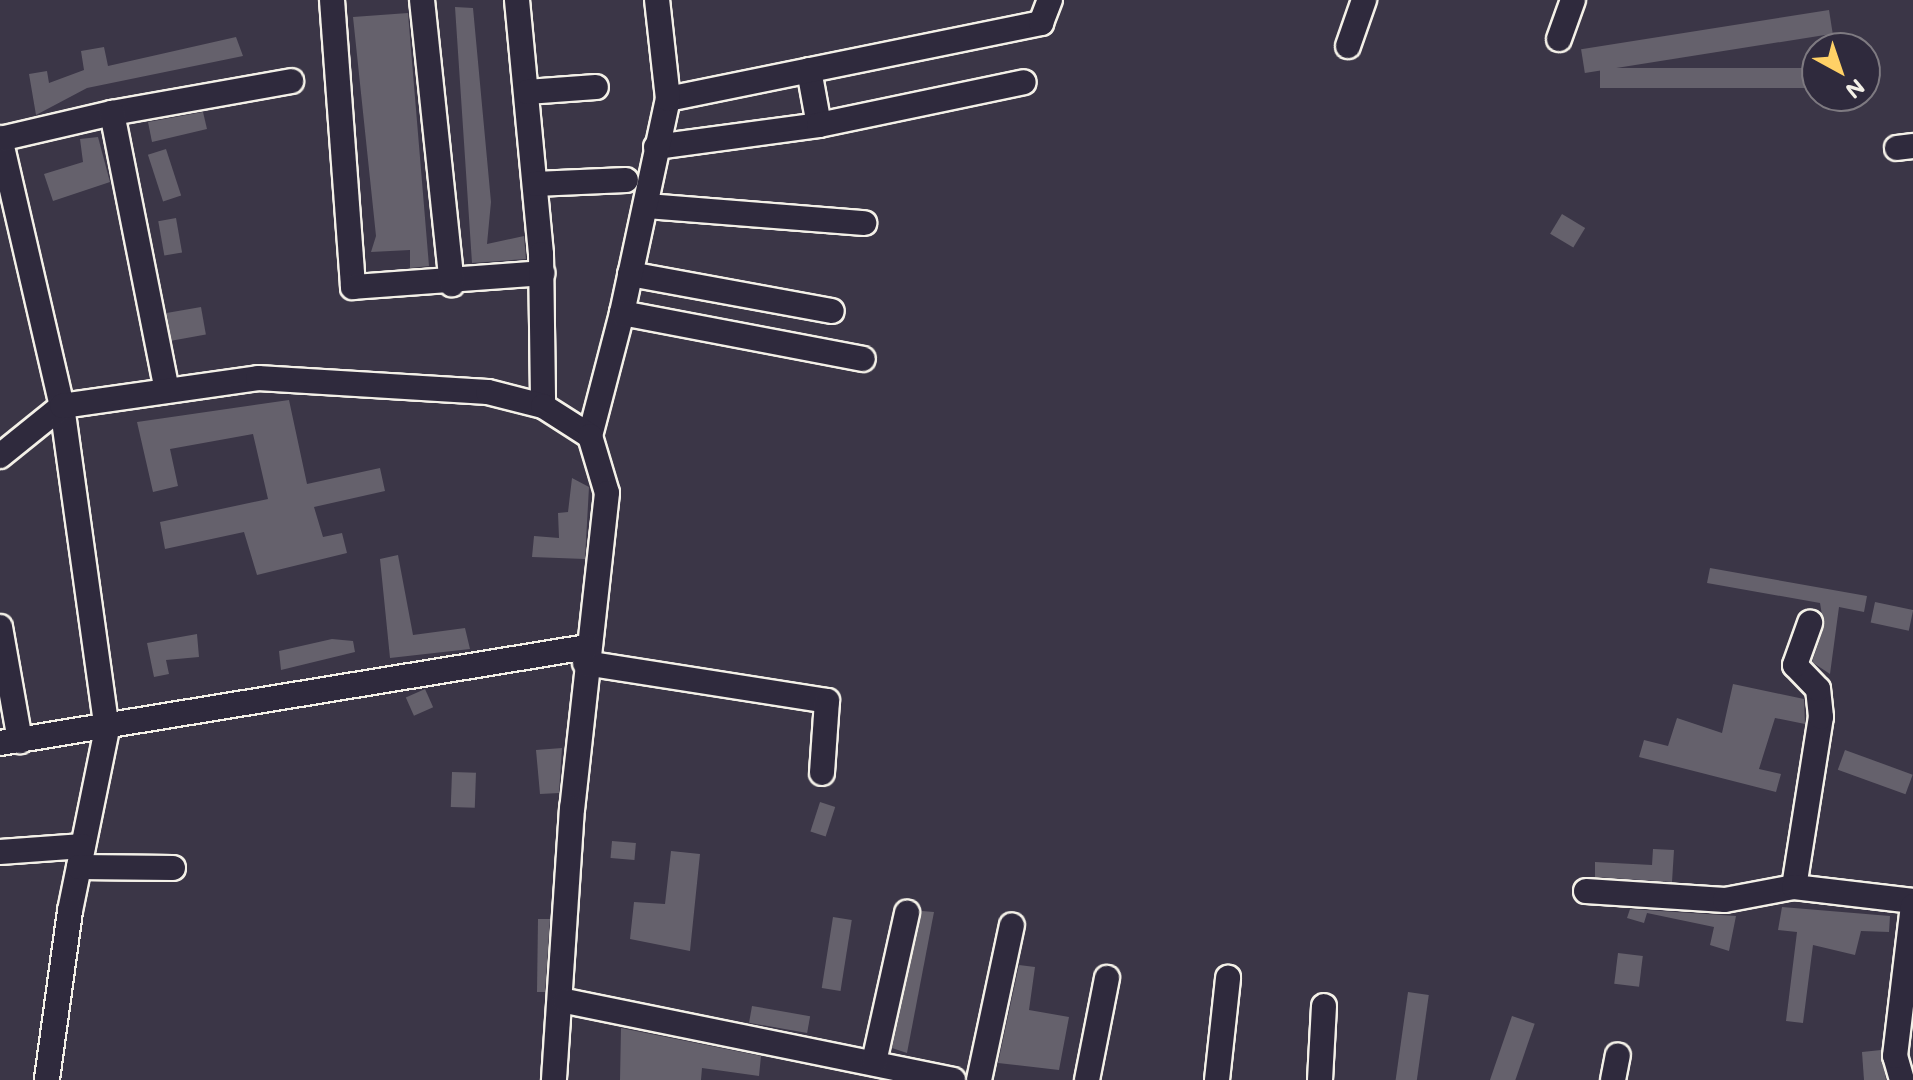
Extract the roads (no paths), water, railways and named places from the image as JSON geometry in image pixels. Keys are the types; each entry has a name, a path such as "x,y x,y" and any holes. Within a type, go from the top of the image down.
{"street":[{"path":"332,0 353,287 452,284 542,273"},
{"path":"422,0 452,284"},
{"path":"517,0 542,273 543,406"},
{"path":"554,1080 565,1001 586,655 607,493 590,436 647,206 656,147 668,99 657,0"},
{"path":"668,99 1041,23 1050,0"},
{"path":"1348,46 1364,0"},
{"path":"1559,39 1573,0"},
{"path":"809,70 819,125"},
{"path":"47,1080 81,856 107,729 62,406 0,138 112,113 291,81"},
{"path":"656,147 819,125 1024,82"},
{"path":"527,92 596,87"},
{"path":"112,113 167,391"},
{"path":"535,184 626,180"},
{"path":"647,206 864,223"},
{"path":"630,274 832,311"},
{"path":"622,313 863,359"},
{"path":"0,456 62,406 258,378 462,389 543,406 590,436"},
{"path":"1794,887 1821,717 1818,689 1795,665 1810,623"},
{"path":"0,627 10,742 586,655 827,701 822,773"},
{"path":"0,852 81,856 173,868"},
{"path":"1586,891 1725,900 1794,887 1913,903 1895,1056 1902,1080"},
{"path":"887,1070 907,913"},
{"path":"979,1080 1012,925"},
{"path":"1087,1080 1107,978"},
{"path":"1217,1080 1228,978"},
{"path":"565,1001 887,1070 953,1080"},
{"path":"1320,1080 1324,1006"},
{"path":"1613,1080 1618,1055"}]}
